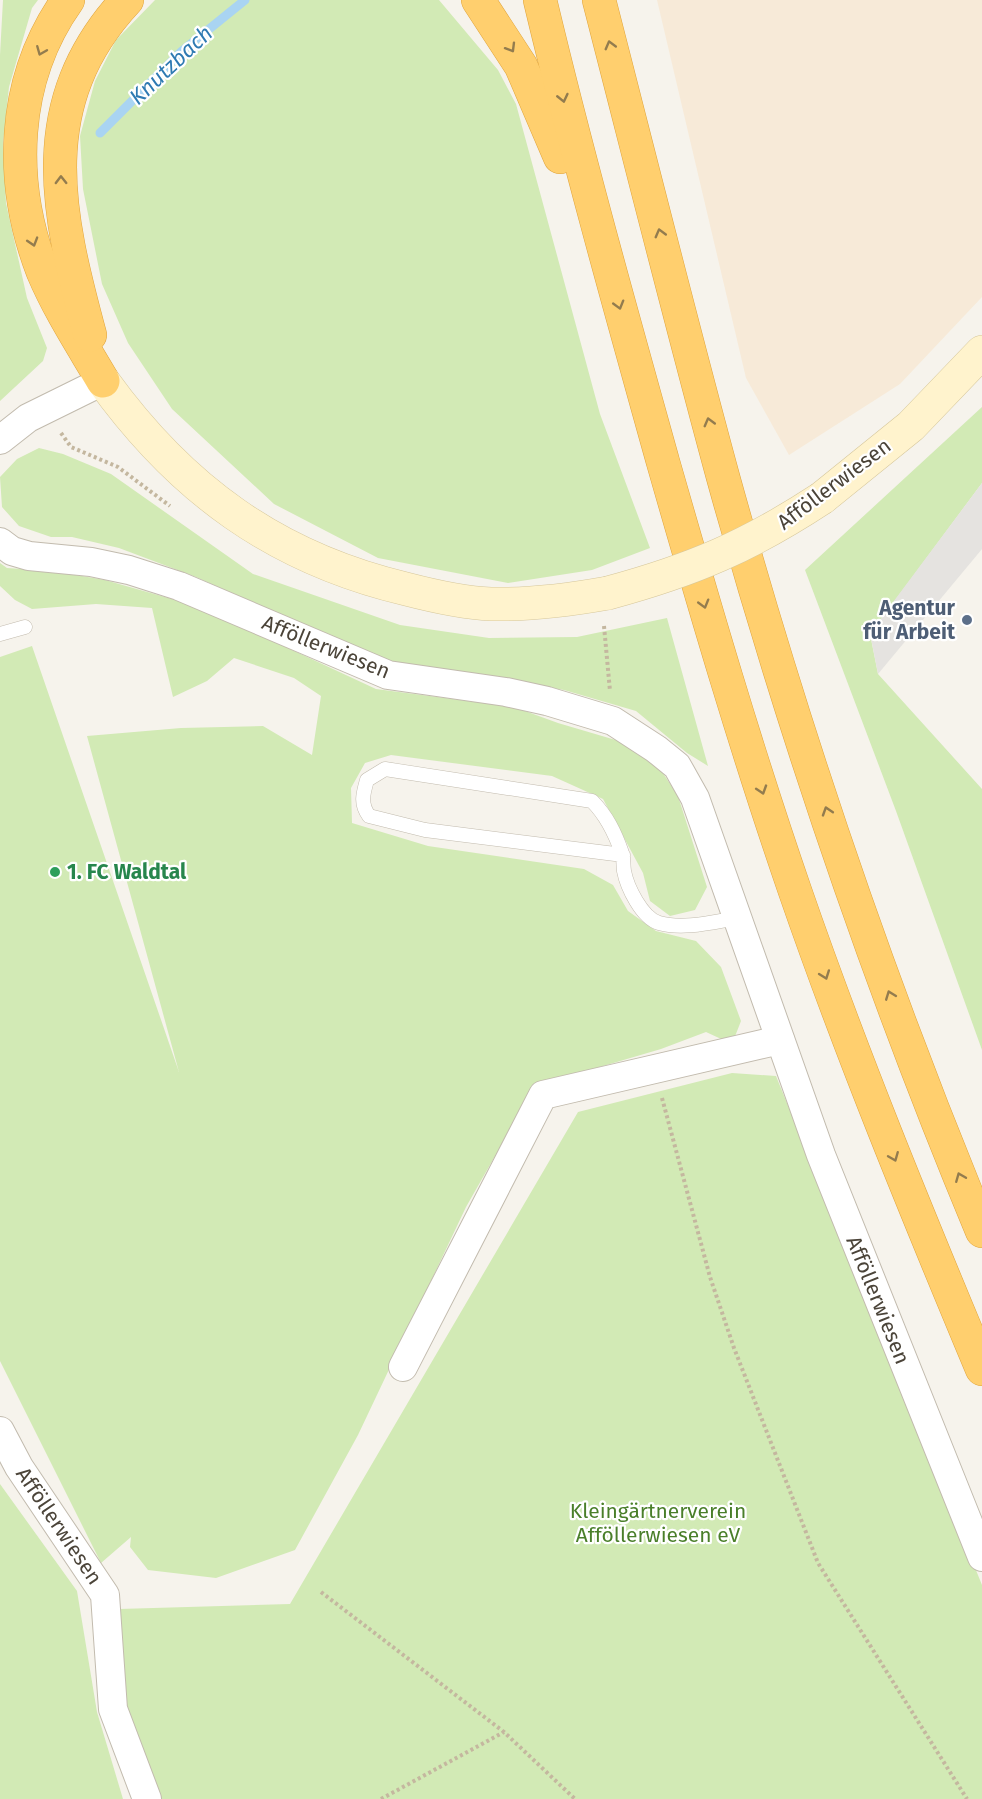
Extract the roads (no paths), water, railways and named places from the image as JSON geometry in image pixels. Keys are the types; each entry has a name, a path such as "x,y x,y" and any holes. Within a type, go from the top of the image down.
{"highway":[{"path":"68,0 47,35 35,65 20,122 19,172 33,242 44,273 103,381"},
{"path":"103,381 70,259 61,181 62,152 65,113 74,81 87,51 108,20 127,0"},
{"path":"478,0 521,66 603,249"},
{"path":"540,0 603,249 720,657 794,890 876,1113 982,1369"},
{"path":"598,0 724,479 792,706 869,939 982,1231"}],"main road":[{"name":"Afföllerwiesen","path":"103,381 147,436 198,487 248,524 301,555 365,579 433,596 489,604 606,604 664,578 717,558 771,531 822,498 910,426 982,352"}],"street":[{"path":"0,440 28,418 103,381"},
{"name":"Afföllerwiesen","path":"0,542 12,551 29,556 91,562 129,570 179,586 388,675 516,694 613,721 676,766 695,798 820,1155 982,1557"},
{"path":"403,1367 543,1095 780,1040"},
{"name":"Afföllerwiesen","path":"0,1431 19,1467 105,1595 113,1709 147,1799"}],"lane":[{"path":"0,634 25,627"},
{"path":"623,855 425,830 369,816 362,802 363,792 367,780 385,769 592,801 609,823 623,855 624,871 630,886 646,914 658,923 696,925 737,918"}],"waterway":[{"name":"Knutzbach","path":"100,133 182,51 245,0"}],"place":[{"name":"Agentur für Arbeit","path":"967,620"},
{"name":"1. FC Waldtal","path":"55,872"}],"park label":[{"name":"Kleingärtnerverein Afföllerwiesen eV","path":"658,1523"}]}
